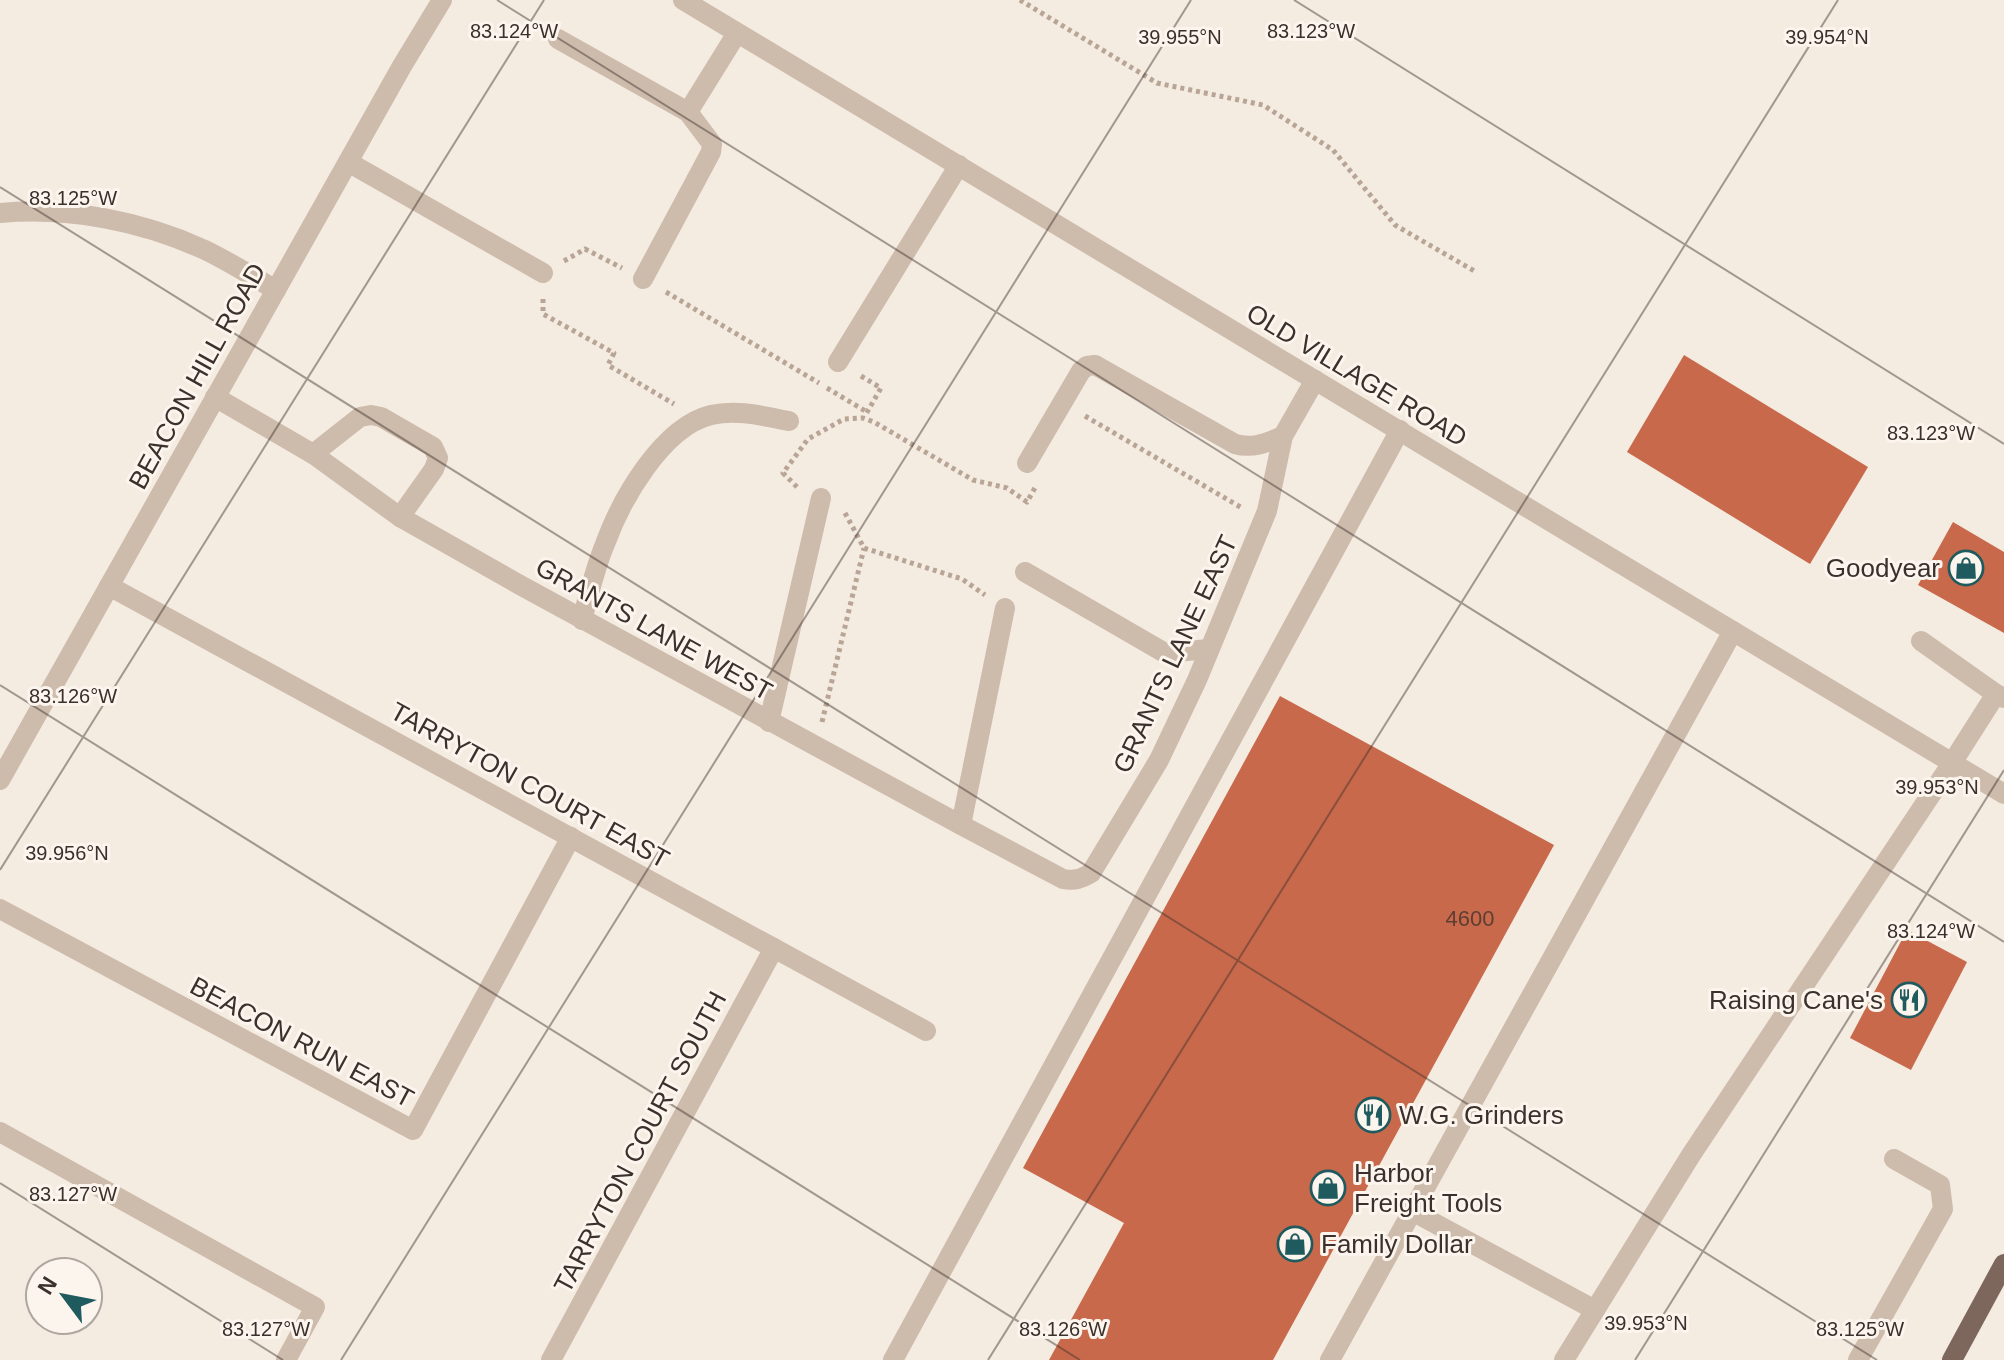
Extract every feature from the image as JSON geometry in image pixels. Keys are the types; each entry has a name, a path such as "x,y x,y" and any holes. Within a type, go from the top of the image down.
{"main road":[{"path":"1952,1360 2004,1264"}],"street":[{"name":"BEACON HILL ROAD","path":"0,780 442,0"},
{"name":"OLD VILLAGE ROAD","path":"683,0 2004,794"},
{"path":"688,112 737,33"},
{"path":"558,39 688,112 712,144 711,152 643,279"},
{"path":"348,162 543,273"},
{"path":"838,362 959,165"},
{"path":"0,213 63,213 117,221 163,233 207,251 276,290"},
{"path":"1035,470 1081,371 1087,366 1095,365 1235,444 1247,447 1262,445 1283,436"},
{"name":"GRANTS LANE EAST","path":"1082,879 1091,873 1159,760 1263,521 1283,436 1315,380"},
{"name":"GRANTS LANE WEST","path":"215,397 313,454 400,517 582,620 1063,879 1082,879"},
{"path":"582,620 605,541 631,491 674,435 699,419 730,412 789,421"},
{"path":"313,454 360,417 371,415 381,417 433,447 438,458 434,469 400,517"},
{"path":"893,1360 1400,430"},
{"path":"769,722 821,498"},
{"path":"1025,572 1165,653 1209,649"},
{"name":"TARRYTON COURT EAST","path":"109,586 926,1031"},
{"path":"961,825 1005,608"},
{"path":"1330,1360 1733,631"},
{"path":"1564,1360 1691,1155 1952,763 2000,696 1921,641"},
{"name":"BEACON RUN EAST","path":"0,909 413,1130 571,837"},
{"name":"TARRYTON COURT SOUTH","path":"551,1360 774,948"},
{"path":"0,1132 315,1307 286,1360"},
{"path":"1858,1360 1943,1209 1940,1185 1894,1159"},
{"path":"1412,1211 1595,1310"}],"path":[{"path":"1020,0 1157,83 1263,105 1333,150 1395,225 1476,272"},
{"path":"699,419 608,365 614,353 543,314 543,273 585,249 643,279 973,480 1007,488 1027,502 1035,470"},
{"path":"816,747 864,548 840,503 803,494 783,473 808,439 844,419 865,415 881,388 838,362"},
{"path":"1081,413 1263,521"},
{"path":"864,548 962,579 1005,608"}],"building":[{"path":"1684,355 1868,467 1810,564 1627,452"},
{"name":"Goodyear","path":"1953,522 2004,552 2004,633 1918,585"},
{"path":"1280,696 1554,845 1273,1360 1049,1360 1124,1223 1023,1168"},
{"name":"Raising Cane's","path":"1907,930 1967,962 1911,1070 1850,1038"}],"place":[{"name":"Goodyear","path":"1966,568"},
{"name":"Raising Cane's","path":"1909,1000"},
{"name":"W.G. Grinders","path":"1373,1115"},
{"name":"Harbor Freight Tools","path":"1328,1188"},
{"name":"Family Dollar","path":"1295,1244"}]}
